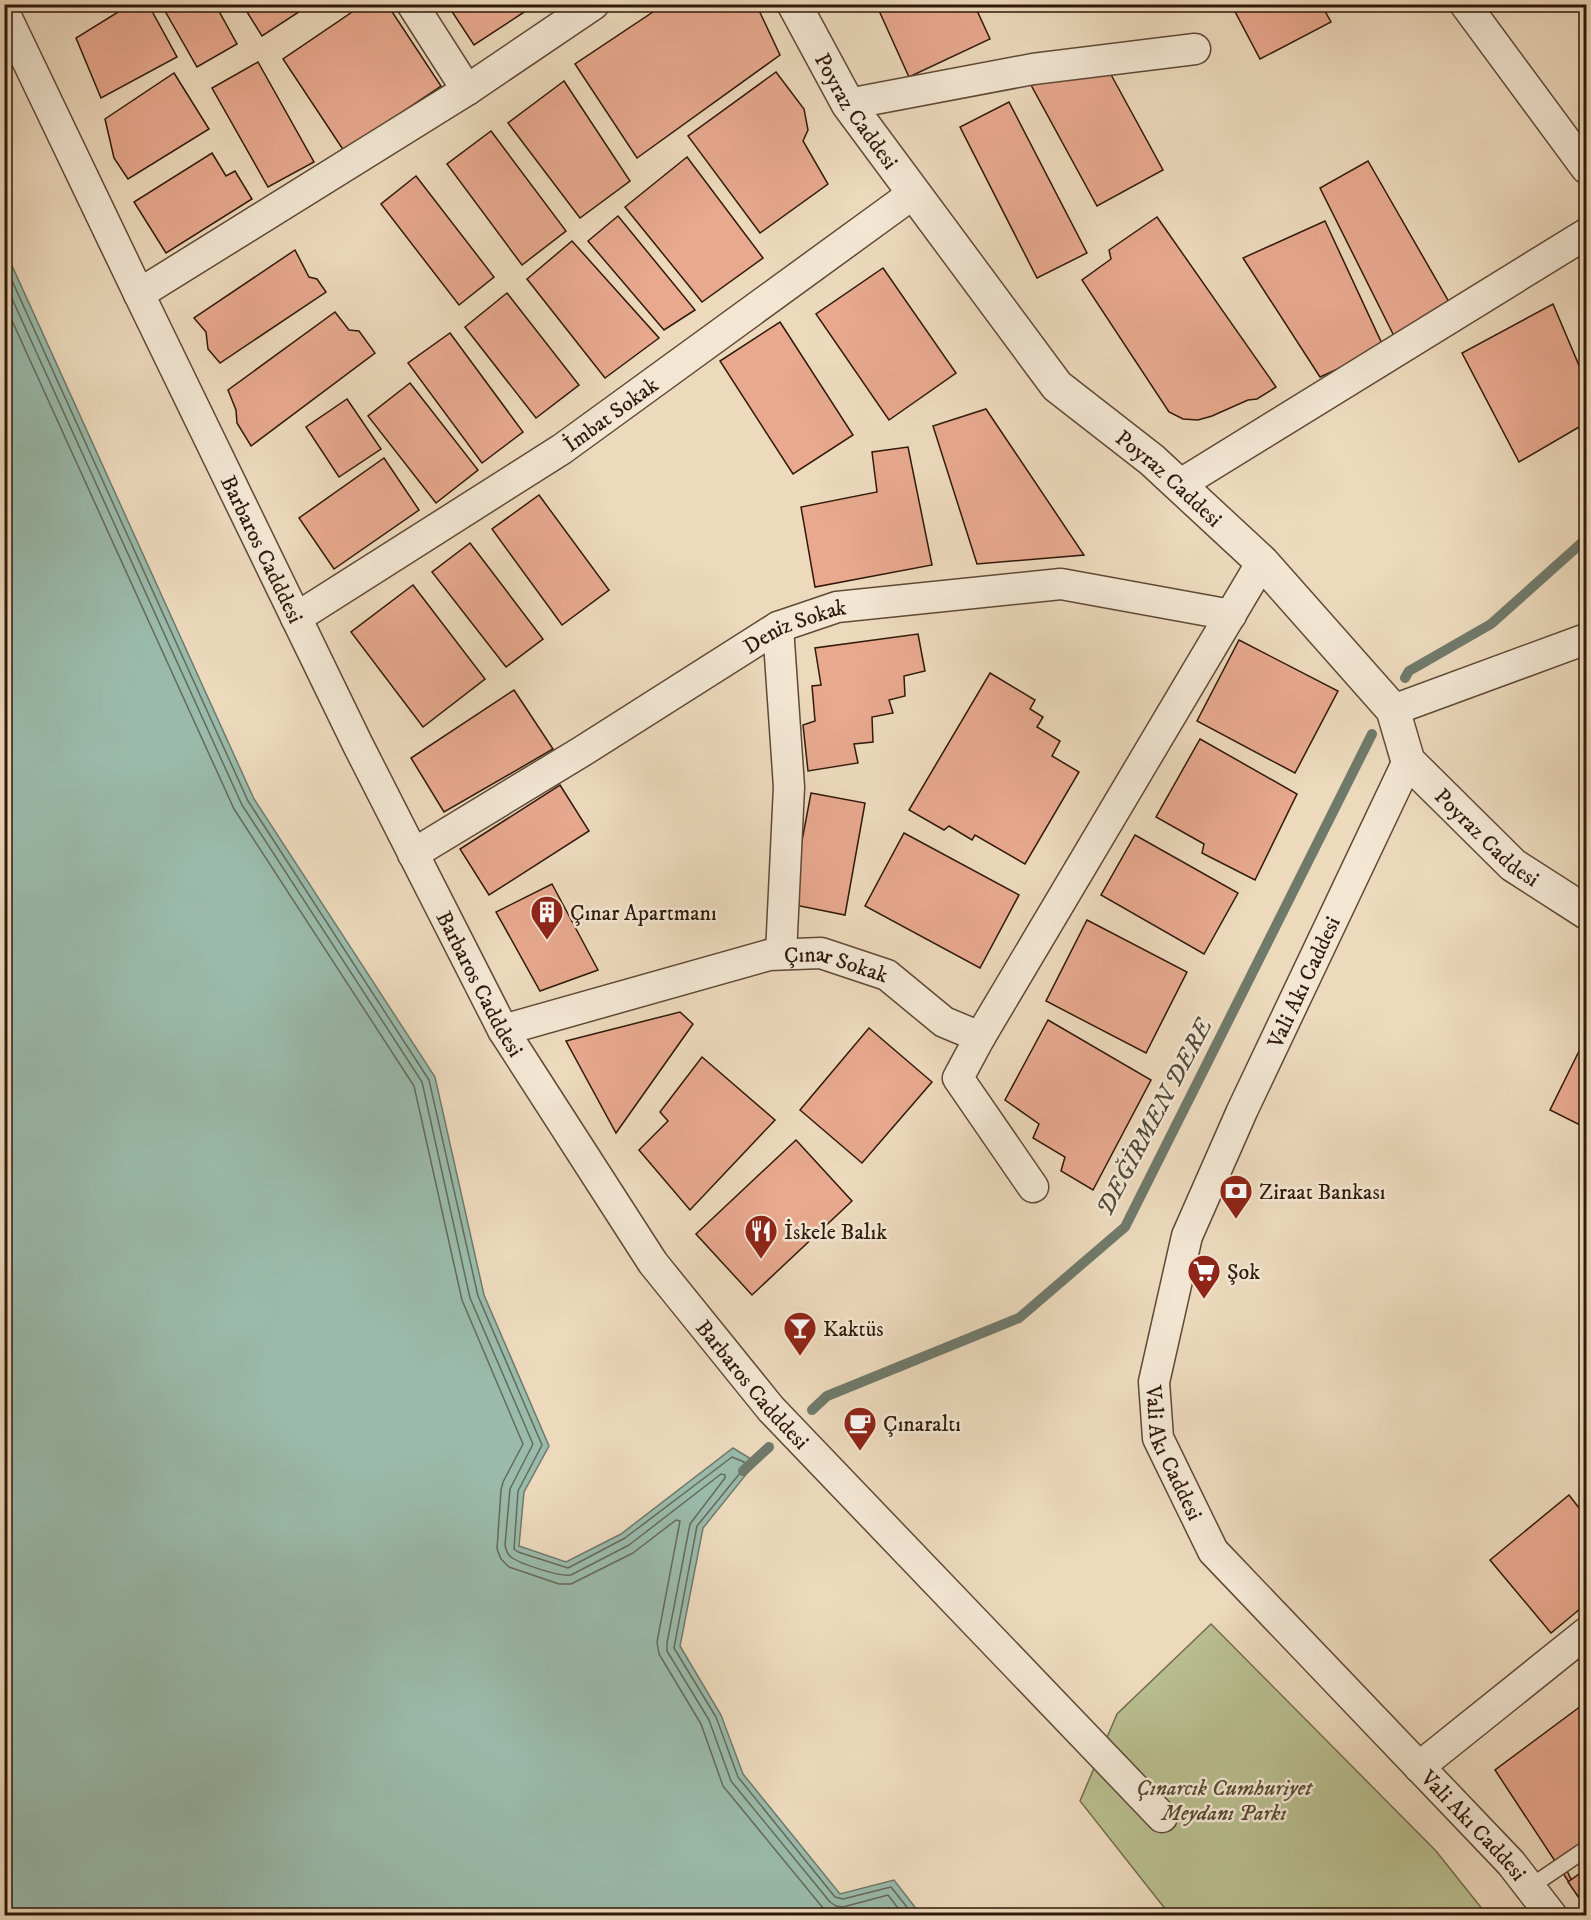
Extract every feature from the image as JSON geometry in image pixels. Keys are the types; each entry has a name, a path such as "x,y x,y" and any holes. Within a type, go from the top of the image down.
{"street":[{"path":"412,4 467,90"},
{"path":"139,294 467,90 594,4"},
{"name":"Poyraz Caddesi","path":"794,4 848,104 1057,386 1152,460 1262,562 1393,710 1408,761 1513,866 1587,912"},
{"path":"1465,4 1587,168"},
{"name":"Barbaros Cadddesi","path":"14,11 139,294 296,618 503,1030 653,1263 771,1408 1162,1817"},
{"path":"848,104 1033,69 1195,50"},
{"name":"İmbat Sokak","path":"296,618 562,449 914,193"},
{"path":"1179,485 1587,234"},
{"path":"1033,1187 958,1078 980,1037 1262,562"},
{"name":"Deniz Sokak","path":"413,854 581,752 778,627 837,607 1061,584 1231,615"},
{"path":"778,627 789,787 781,954"},
{"path":"1393,710 1587,639"},
{"name":"Vali Akı Caddesi","path":"1408,761 1242,1111 1187,1236 1154,1382 1158,1438 1213,1551 1511,1863 1552,1916"},
{"name":"Çınar Sokak","path":"503,1030 769,955 821,953 887,975 944,1022 980,1037"},
{"path":"1419,1767 1587,1633"}],"lane":[{"path":"1530,1887 1587,1849"}],"green space":[{"name":"Çınarcık Cumhuriyet Meydanı Parkı","path":"1211,1624 1436,1851 1487,1915 1170,1915 1080,1801 1117,1714"}],"water":[{"path":"4,248 254,799 435,1077 484,1295 549,1446 524,1492 519,1546 566,1562 621,1534 733,1448 756,1462 703,1528 680,1646 721,1715 743,1774 840,1894 894,1880 921,1915 5,1915"}],"building":[{"path":"131,4 148,4 177,57 101,98 76,38"},
{"path":"161,4 215,4 237,44 197,67"},
{"path":"242,4 307,4 308,6 262,36"},
{"path":"364,4 387,4 441,86 344,151 283,59"},
{"path":"447,4 530,4 532,7 474,45"},
{"path":"665,4 756,4 780,55 637,158 575,64"},
{"path":"876,4 974,4 990,39 909,77"},
{"path":"1231,4 1321,4 1331,22 1260,59"},
{"path":"258,62 314,162 268,187 212,88"},
{"path":"1109,71 1163,170 1097,206 1031,85"},
{"path":"776,72 804,109 808,130 803,141 828,184 760,233 688,136"},
{"path":"174,73 209,129 128,179 114,158 105,119"},
{"path":"564,81 630,181 580,218 508,123"},
{"path":"1009,102 1087,253 1037,278 960,127"},
{"path":"491,131 566,231 522,265 447,164"},
{"path":"212,153 226,176 235,171 252,199 166,253 134,202"},
{"path":"687,157 763,258 702,302 625,207"},
{"path":"1368,161 1449,302 1395,338 1320,188"},
{"path":"416,176 494,277 459,305 381,204"},
{"path":"618,216 695,310 664,330 588,241"},
{"path":"1157,217 1276,387 1257,399 1248,400 1198,420 1183,419 1169,412 1082,280 1111,259 1109,250"},
{"path":"1325,221 1384,348 1320,377 1243,258"},
{"path":"572,241 659,338 605,378 527,279"},
{"path":"295,250 309,277 317,279 326,292 220,363 208,349 206,332 194,318"},
{"path":"883,268 956,373 889,420 816,314"},
{"path":"507,293 579,385 536,418 465,327"},
{"path":"1553,304 1586,382 1586,423 1519,462 1462,353"},
{"path":"335,312 349,330 359,331 375,353 251,446 237,423 236,410 228,390"},
{"path":"780,322 853,435 793,474 720,361"},
{"path":"450,333 523,432 482,463 408,363"},
{"path":"410,383 478,470 436,503 368,416"},
{"path":"347,399 381,449 339,477 306,427"},
{"path":"986,409 1084,555 977,564 933,426"},
{"path":"908,447 932,565 815,587 801,507 877,492 872,452"},
{"path":"384,458 419,510 334,569 299,518"},
{"path":"539,495 609,590 562,625 492,529"},
{"path":"470,543 543,639 506,667 432,572"},
{"path":"413,585 485,679 423,727 351,632"},
{"path":"918,634 925,671 904,676 905,696 889,700 893,713 872,717 873,742 854,744 858,763 808,771 803,725 815,721 812,686 821,685 815,648"},
{"path":"1239,640 1338,691 1295,773 1197,721"},
{"path":"990,673 1035,700 1030,709 1043,717 1037,727 1060,741 1052,756 1079,772 1025,864 975,835 972,840 949,826 944,830 909,810"},
{"path":"514,690 553,749 444,812 411,758"},
{"path":"1200,739 1297,794 1255,880 1202,853 1204,844 1156,817"},
{"path":"560,785 589,831 489,895 460,849"},
{"path":"811,793 865,803 845,915 790,904"},
{"path":"904,833 1019,895 980,968 865,906"},
{"path":"1135,835 1238,893 1204,954 1101,895"},
{"name":"Çınar Apartmanı","path":"552,884 598,970 540,991 496,912"},
{"path":"1087,920 1187,972 1146,1053 1046,1001"},
{"path":"680,1012 693,1024 616,1133 566,1041"},
{"path":"1048,1020 1151,1080 1093,1190 1061,1171 1065,1157 1033,1138 1039,1124 1005,1100"},
{"path":"869,1028 932,1082 862,1163 800,1110"},
{"path":"1586,1037 1586,1128 1550,1110"},
{"path":"702,1057 775,1120 690,1210 639,1150 668,1121 660,1112"},
{"path":"796,1140 852,1201 752,1295 696,1234"},
{"path":"1569,1495 1586,1517 1586,1604 1551,1633 1490,1560"},
{"path":"1581,1706 1586,1713 1586,1840 1561,1859 1584,1905 1495,1770"},
{"path":"1586,1869 1586,1908 1568,1882"}],"waterway":[{"name":"DEĞİRMEN DERE","path":"1405,678 1409,671 1491,624 1586,539"},
{"name":"DEĞİRMEN DERE","path":"812,1410 827,1396 1019,1318 1125,1227 1372,734"},
{"path":"743,1471 769,1447"}],"place":[{"name":"Çınar Apartmanı","path":"547,941"},
{"name":"Ziraat Bankası","path":"1236,1220"},
{"name":"İskele Balık","path":"761,1260"},
{"name":"Şok","path":"1204,1300"},
{"name":"Kaktüs","path":"800,1357"},
{"name":"Çınaraltı","path":"860,1452"}]}
